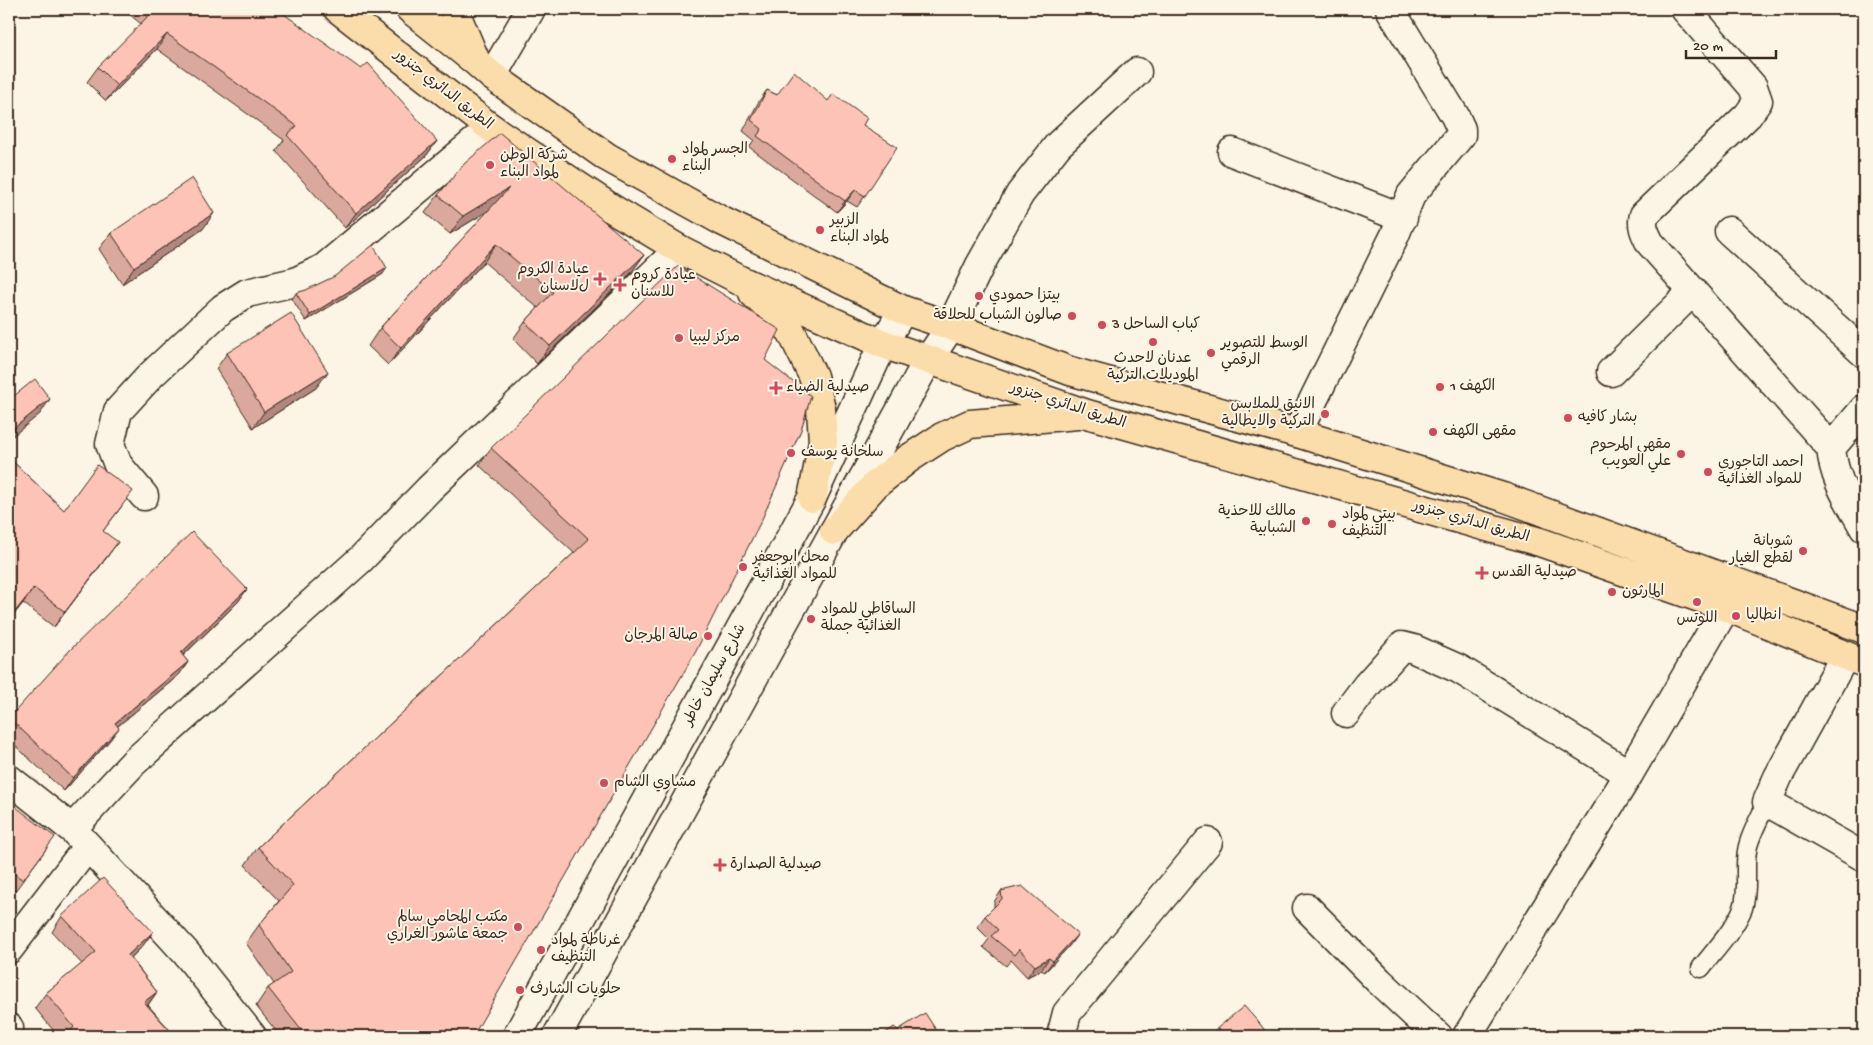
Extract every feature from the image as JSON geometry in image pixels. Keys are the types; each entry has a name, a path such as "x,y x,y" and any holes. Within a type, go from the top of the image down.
{"main road":[{"path":"320,9 353,31 406,61"},
{"name":"الطريق الدائري جنزور","path":"338,9 491,128 611,208 679,249 740,280 883,344 1087,414 1540,542 1726,607 1855,659"},
{"name":"الطريق الدائري جنزور","path":"410,9 484,69 607,157 722,221 903,310 1070,371 1297,433 1503,497 1864,629"},
{"path":"454,9 484,69"},
{"path":"740,280 791,331 814,376 821,408 823,442 812,498"},
{"path":"834,532 876,485 908,459 942,437 970,424 1087,414"}],"street":[{"path":"484,69 531,9"},
{"path":"1297,433 1403,218 1412,195 1461,135 1455,116 1390,9"},
{"path":"1685,9 1753,87 1758,101 1748,115 1644,215 1642,222 1650,243 1831,448 1832,463 1837,479 1864,528"},
{"path":"557,1036 928,360 951,326 980,266 1020,194 1058,145 1137,72"},
{"path":"144,496 118,465 110,444 118,412 150,375 223,308 247,293 295,282 324,268 491,128"},
{"path":"1232,152 1403,218"},
{"path":"1729,231 1864,353"},
{"path":"9,949 80,838 133,763 361,559 429,489 679,249"},
{"path":"1611,372 1692,291"},
{"name":"شارع سليمان خاطر","path":"518,1036 812,498 883,344 903,310"},
{"path":"1831,448 1864,409"},
{"path":"1467,1036 1629,774 1726,607"},
{"path":"1346,713 1367,685 1402,646 1414,649 1459,669 1629,774"},
{"path":"1855,659 1778,777 1767,802 1864,857"},
{"path":"9,779 80,838 186,953 252,1036"},
{"path":"1060,1036 1067,1013 1208,842"},
{"path":"1307,908 1379,981 1438,1036"},
{"path":"9,1028 9,1035"}],"lane":[{"path":"1701,968 1731,930 1742,909 1746,895 1747,848 1767,802"}],"building":[{"path":"152,9 277,9 361,69 368,63 437,141 356,213 287,135 297,126 167,34 117,86 98,67 154,10"},
{"path":"794,71 828,101 833,94 867,118 863,125 897,147 865,196 855,190 845,201 757,136 762,129 751,120 767,90 777,95"},
{"path":"500,133 644,255 550,346 525,322 553,292 496,244 401,348 380,328 509,188 463,216 438,195 464,164"},
{"path":"192,178 214,213 134,267 111,233"},
{"path":"373,245 387,268 310,315 296,293 335,276"},
{"path":"678,266 780,330 765,360 811,396 801,430 762,519 695,653 473,1036 306,1036 268,988 291,972 259,925 293,885 258,847 589,539 491,448"},
{"path":"291,313 328,372 264,412 227,353"},
{"path":"35,379 50,399 9,432 9,400"},
{"path":"9,458 64,510 97,465 133,491 103,531 118,542 65,612 34,588 9,619"},
{"path":"192,532 247,589 181,653 188,662 115,723 119,728 73,778 9,718 70,650"},
{"path":"16,807 55,837 23,880 9,870 9,818"},
{"path":"103,878 153,932 128,955 157,992 144,1002 175,1036 66,1036 74,1027 46,993 96,952 62,916"},
{"path":"1022,886 1078,934 1053,961 1049,958 1035,966 1019,949 1014,955 991,936 998,930 985,916 1002,899 1001,891"},
{"path":"1244,1006 1269,1036 1208,1036"},
{"path":"925,1013 940,1036 881,1036 894,1027 898,1030"}],"place":[{"name":"الجسر لمواد البناء","path":"672,159"},
{"name":"شركة الوطن لمواد البناء","path":"490,165"},
{"name":"الزبير لمواد البناء","path":"820,230"},
{"name":"عيادة الكروم لﻻسنان","path":"600,279"},
{"name":"عيادة كروم للاسنان","path":"620,285"},
{"name":"بيتزا حمودي","path":"979,296"},
{"name":"صالون الشباب للحلاقة","path":"1072,316"},
{"name":"كباب الساحل 3","path":"1102,325"},
{"name":"مركز ليبيا","path":"679,338"},
{"name":"عدنان لاحدث الموديلات التركية","path":"1153,342"},
{"name":"الوسط للتصوير الرقمي","path":"1211,353"},
{"name":"الكهف 1","path":"1440,387"},
{"name":"صيدلية الضياء","path":"776,388"},
{"name":"الانيق للملابس التركية والايطالية","path":"1325,414"},
{"name":"بشار كافيه","path":"1568,418"},
{"name":"مقهى الكهف","path":"1433,432"},
{"name":"سلخانة يوسف","path":"791,453"},
{"name":"مقهى المرحوم علي العويب","path":"1681,454"},
{"name":"احمد التاجوري للمواد الغذائية","path":"1708,472"},
{"name":"مالك للاحذية الشبابية","path":"1306,521"},
{"name":"بيتي لمواد التنظيف","path":"1332,524"},
{"name":"شوبانة لقطع الغيار","path":"1803,551"},
{"name":"محل ابوجعفر للمواد الغذائية","path":"743,567"},
{"name":"صيدلية القدس","path":"1482,573"},
{"name":"المارثون","path":"1612,592"},
{"name":"اللوتس","path":"1697,602"},
{"name":"انطاليا","path":"1736,616"},
{"name":"الساقاطي للمواد الغذائية جملة","path":"811,619"},
{"name":"صالة المرجان","path":"708,636"},
{"name":"مشاوي الشام","path":"604,783"},
{"name":"صيدلية الصدارة","path":"720,865"},
{"name":"مكتب المحامي سالم جمعة عاشور الغراري","path":"518,927"},
{"name":"غرناطة لمواد التنظيف","path":"541,950"},
{"name":"حلويات الشارف","path":"520,990"}]}
